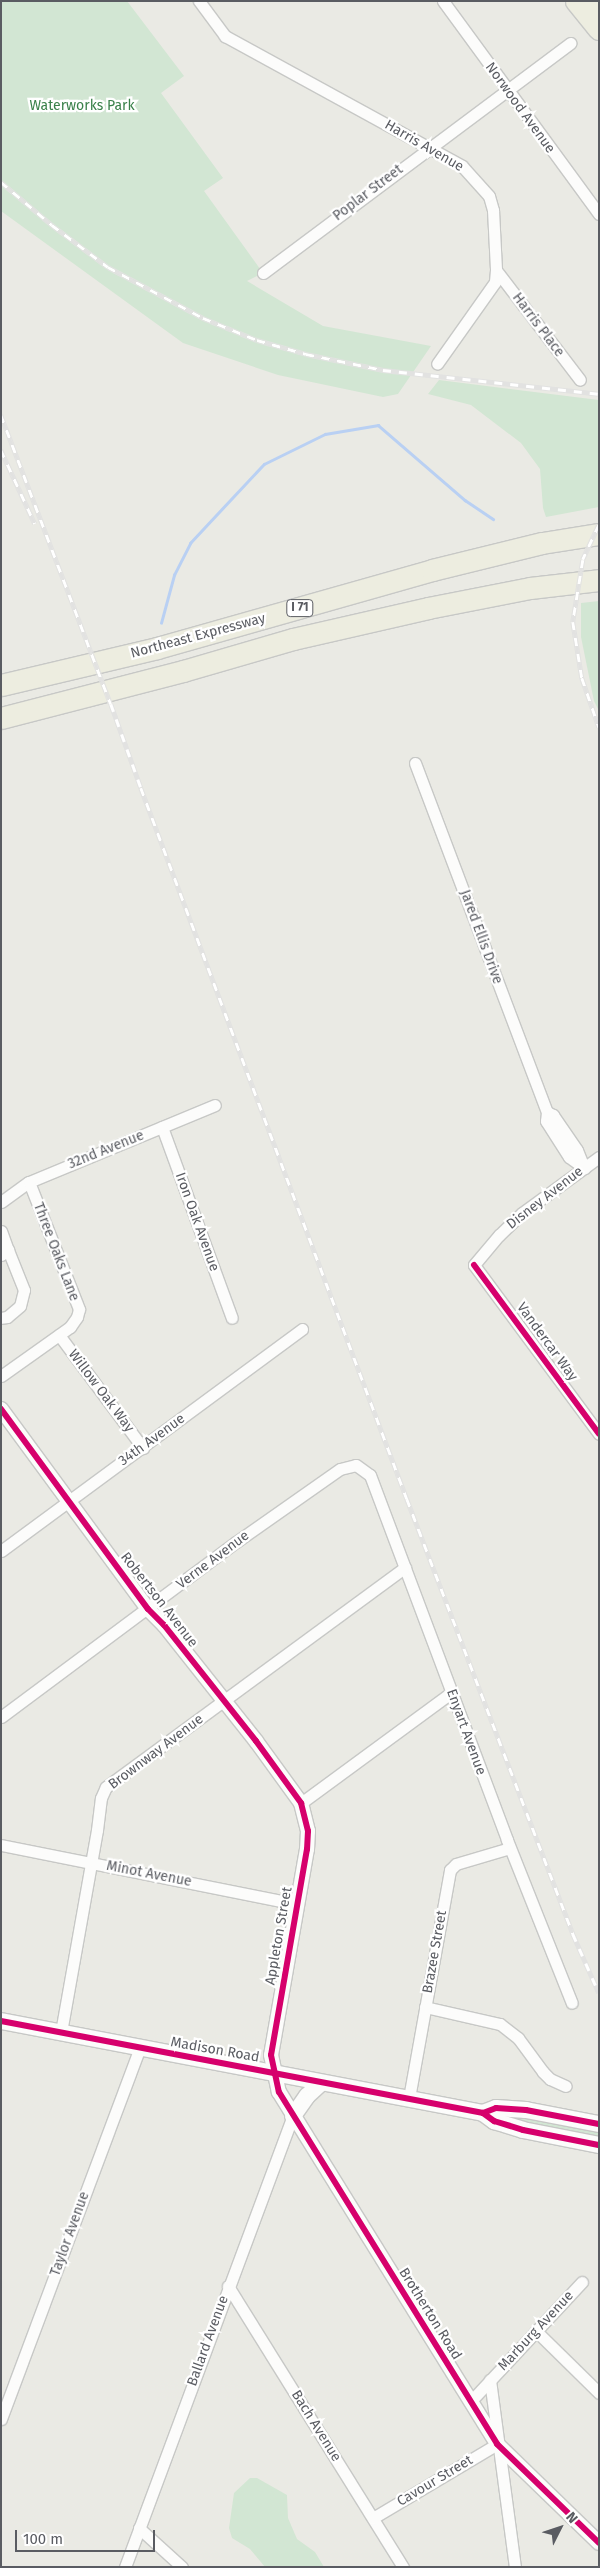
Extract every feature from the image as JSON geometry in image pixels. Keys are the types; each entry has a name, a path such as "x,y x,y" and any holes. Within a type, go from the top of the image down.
{"highway":[{"path":"576,1 599,29"},
{"path":"505,552 579,524 599,520"},
{"name":"Northeast Expressway","path":"1,685 157,648 505,552 542,543 599,534"},
{"name":"Northeast Expressway","path":"1,718 183,671 293,639 428,608 530,588 599,580"}],"main road":[{"name":"Madison Road","path":"1,2021 484,2113 494,2121 523,2130 599,2145"},
{"path":"293,2116 307,2096 321,2083"},
{"name":"Madison Road","path":"484,2113 496,2108 526,2110 599,2124"}],"street":[{"name":"Harris Avenue","path":"199,1 225,36 462,166 489,196 493,210 495,282 437,364"},
{"name":"Norwood Avenue","path":"443,1 599,214"},
{"name":"Poplar Street","path":"263,273 506,89 570,43"},
{"name":"Harris Place","path":"496,270 580,380"},
{"name":"Jared Ellis Drive","path":"415,763 547,1112 546,1121 557,1141 569,1156 584,1168"},
{"name":"32nd Avenue","path":"1,1202 29,1182 215,1105"},
{"name":"Iron Oak Avenue","path":"162,1127 232,1318"},
{"name":"Disney Avenue","path":"474,1266 522,1213 599,1157"},
{"name":"Three Oaks Lane","path":"1,1376 70,1327 77,1317 79,1309 29,1182"},
{"path":"1,1231 5,1252 24,1290 24,1296 14,1313 1,1318"},
{"name":"Vandercar Way","path":"474,1266 599,1434"},
{"name":"34th Avenue","path":"1,1551 302,1329"},
{"name":"Willow Oak Way","path":"59,1335 143,1448"},
{"name":"Robertson Avenue","path":"1,1409 148,1609 164,1625 223,1702 256,1741 301,1803"},
{"name":"Enyart Avenue","path":"356,1465 370,1475 510,1848 572,2003"},
{"name":"Verne Avenue","path":"1,1717 236,1542 340,1469 356,1465"},
{"name":"Brownway Avenue","path":"61,2032 101,1798 106,1787 405,1567"},
{"path":"301,1803 452,1692"},
{"name":"Appleton Street","path":"274,2074 271,2056 308,1831 301,1803"},
{"name":"Minot Avenue","path":"1,1845 296,1904"},
{"name":"Brazee Street","path":"409,2098 450,1870 456,1864 510,1848"},
{"path":"425,2007 500,2024 518,2038 550,2079 566,2086"},
{"name":"Taylor Avenue","path":"1,2419 140,2049"},
{"name":"Brotherton Road","path":"274,2074 279,2092 293,2116 497,2444 599,2543"},
{"name":"Ballard Avenue","path":"125,2567 228,2286 293,2116"},
{"name":"Marburg Avenue","path":"470,2402 582,2282"},
{"name":"Bach Avenue","path":"228,2286 403,2567"},
{"path":"536,2331 599,2393"},
{"name":"Marburg Avenue","path":"490,2380 514,2567"},
{"name":"Cavour Street","path":"373,2518 497,2444"},
{"path":"140,2528 182,2567"}],"green space":[{"name":"Waterworks Park","path":"1,1 127,1 184,76 161,93 223,178 204,191 263,273 247,281 323,326 431,346 398,394 383,397 278,375 183,343 1,211"},
{"path":"439,380 599,400 599,507 546,517 543,508 540,469 521,443 471,405 428,394"},
{"path":"599,601 599,711 594,701 581,637 581,603"},
{"path":"499,2114 599,2129 599,2139 550,2132"},
{"path":"250,2478 257,2478 287,2495 288,2518 297,2539 315,2552 324,2567 265,2567 250,2549 232,2538 229,2528 234,2493"}],"waterway":[{"path":"161,623 174,575 190,543 264,464 325,434 378,425 465,500 493,519"}],"railway":[{"path":"1,182 52,225 108,267 203,318 257,340 306,354 383,370 599,394"},
{"path":"1,415 111,704 407,1499 573,1934 599,1993"},
{"path":"1,450 35,524"},
{"path":"599,525 583,560 573,622 582,678 599,727"}],"cycle path":[{"path":"474,1265 599,1434"},
{"path":"1,1409 148,1609 164,1625 256,1741 301,1803 308,1831 307,1849 271,2055 279,2092 497,2444 599,2543"},
{"path":"1,2021 483,2113 494,2121 523,2130 599,2145"},
{"path":"483,2113 496,2108 526,2110 599,2124"}]}
